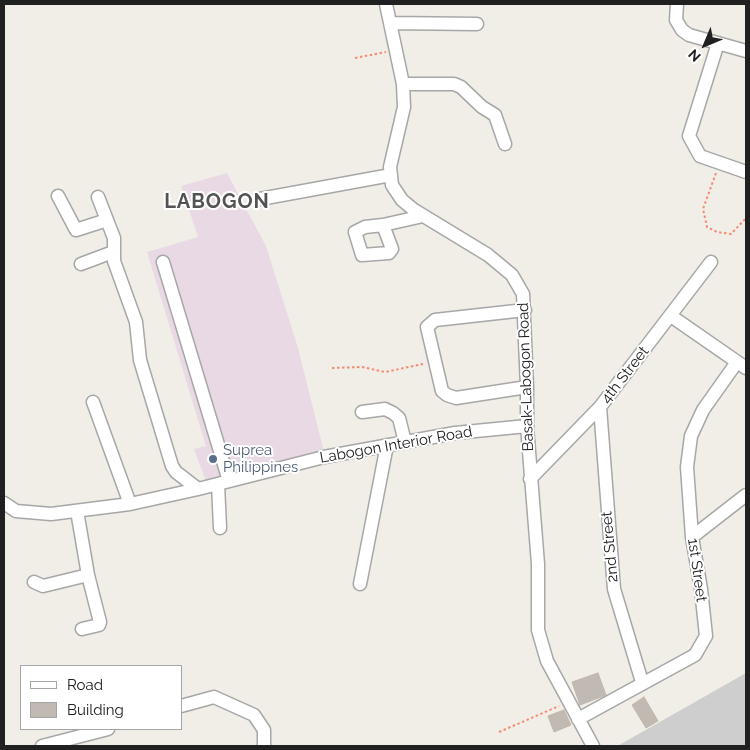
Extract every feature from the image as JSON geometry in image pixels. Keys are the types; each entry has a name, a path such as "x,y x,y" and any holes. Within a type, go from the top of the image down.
{"street":[{"path":"260,199 390,174 390,166 404,107 403,84 386,4"},
{"path":"676,4 676,20 682,30 689,35 746,50"},
{"path":"390,23 477,24"},
{"path":"718,43 689,136 700,156 746,172"},
{"path":"403,84 458,85 495,116 506,144"},
{"name":"Basak-Labogon Road","path":"390,174 392,185 402,200 423,216 488,255 512,275 523,294 528,387 526,426 538,564 538,630 547,661 593,746"},
{"path":"58,196 76,230 107,220"},
{"path":"98,197 114,238 114,261 136,322 140,360 172,466 176,472 198,489"},
{"path":"384,225 423,216"},
{"path":"81,264 113,252"},
{"path":"164,262 224,482 220,528"},
{"name":"4th Street","path":"530,479 600,407 671,316 710,262"},
{"path":"525,310 435,320 426,328 442,391 456,398 528,387"},
{"path":"671,316 742,365"},
{"name":"1st Street","path":"578,719 695,654 706,636 701,589 692,536 687,467 691,436 704,410 742,365"},
{"path":"93,402 130,504"},
{"name":"2nd Street","path":"600,407 614,589 642,682"},
{"path":"362,412 385,410 393,413 399,418 405,442"},
{"name":"Labogon Interior Road","path":"4,504 16,512 51,514 130,504 324,457 455,433 526,426"},
{"path":"360,584 387,445"},
{"path":"692,536 746,495"},
{"path":"77,511 88,575 100,622 99,625 82,629"},
{"path":"34,582 43,586 88,575"},
{"path":"182,706 214,697 254,714 264,730 264,746"},
{"path":"42,746 104,730"}],"path":[{"path":"355,58 395,50"},
{"path":"714,161 716,171 703,209 707,226 717,232 730,234 746,218"},
{"path":"332,368 362,367 385,372 435,361"},
{"path":"498,732 568,702"}],"shaded area":[{"path":"227,173 266,246 298,348 324,452 206,481 194,449 206,446 147,252 198,237 181,186"},
{"path":"746,673 746,746 617,746 628,740"}],"building":[{"path":"598,673 606,695 580,705 572,682"},
{"path":"644,697 658,721 646,728 632,705"},
{"path":"564,710 571,725 554,732 548,716"}],"place":[{"name":"Suprea Philippines","path":"213,459"}],"district":[{"name":"LABOGON","path":"217,202"}]}
